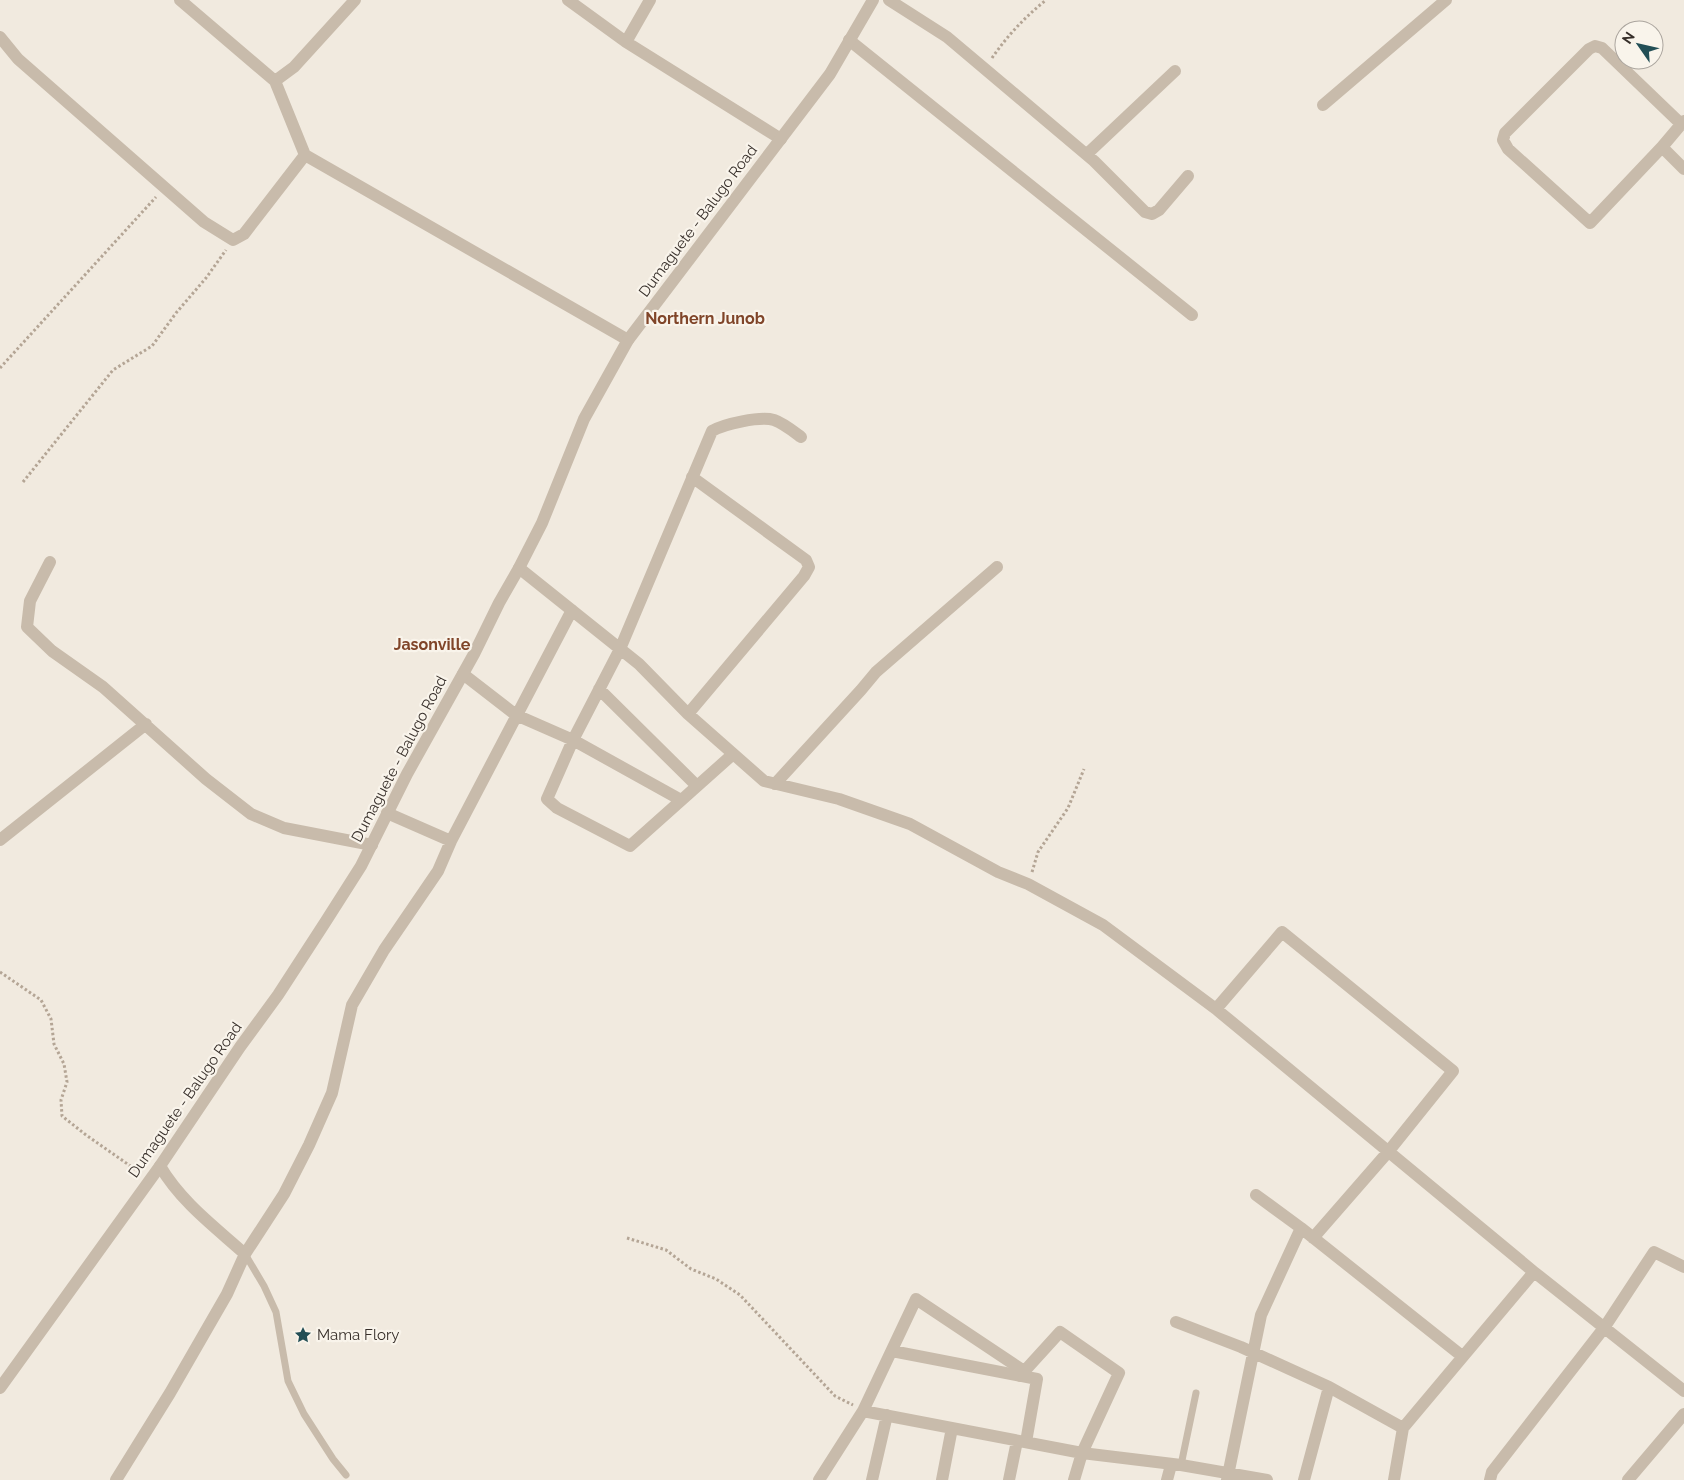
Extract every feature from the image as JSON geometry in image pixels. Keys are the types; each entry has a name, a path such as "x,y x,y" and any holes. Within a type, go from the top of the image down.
{"street":[{"path":"180,0 275,81 305,156 628,340"},
{"path":"275,81 294,67 355,0"},
{"path":"568,0 626,42 781,139"},
{"path":"626,42 650,0"},
{"name":"Dumaguete - Balugo Road","path":"0,1388 160,1166 300,962 361,866 407,774 463,674 542,523 584,419 628,340 830,74 873,0"},
{"path":"889,0 947,38 1086,154 1144,212 1152,214 1159,210 1188,176"},
{"path":"1323,105 1446,0"},
{"path":"0,37 18,59 204,222 233,240 244,234 305,156"},
{"path":"850,40 1192,315"},
{"path":"1595,46 1602,48 1683,122 1590,223 1508,149 1503,140 1505,133 1588,49 1595,46"},
{"path":"1086,154 1175,71"},
{"path":"1662,147 1684,169"},
{"path":"732,755 630,846 557,808 547,799 572,740 620,649 712,431 718,427 762,418 775,420 801,437"},
{"path":"688,714 804,576 809,567 806,560 692,477"},
{"path":"50,562 30,601 26,626 52,651 103,687 206,779 251,814 284,828 372,844"},
{"path":"775,784 876,672 997,567"},
{"path":"518,568 639,664 688,714 732,755 764,781 839,798 910,824 998,872 1028,884 1103,925 1216,1009 1534,1272 1684,1391"},
{"path":"117,1480 227,1294 245,1254 284,1194 309,1145 332,1093 352,1005 384,950 438,871 451,841 572,610"},
{"path":"463,674 516,715 572,740 681,800"},
{"path":"599,689 697,786"},
{"path":"0,840 146,724"},
{"path":"387,814 451,841"},
{"path":"1216,1009 1282,932 1453,1071 1388,1152 1313,1238"},
{"path":"160,1166 170,1182 196,1211 245,1254"},
{"path":"1256,1195 1301,1228 1462,1356"},
{"path":"1228,1476 1261,1315 1301,1228"},
{"path":"1490,1480 1492,1472 1604,1328 1654,1252 1684,1267"},
{"path":"1394,1480 1403,1428 1534,1272"},
{"path":"819,1480 864,1411 916,1299 1022,1373 1037,1380 1022,1442 1009,1480"},
{"path":"1176,1322 1329,1387 1403,1428"},
{"path":"1022,1373 1060,1332 1119,1373 1082,1453 1074,1480"},
{"path":"892,1350 1022,1373"},
{"path":"1304,1480 1329,1387"},
{"path":"864,1411 1082,1453 1176,1465 1228,1476 1267,1480"},
{"path":"1628,1480 1684,1414"},
{"path":"872,1480 887,1415"},
{"path":"942,1480 952,1428"},
{"path":"1167,1480 1176,1465"}],"lane":[{"path":"245,1254 264,1286 276,1312 288,1381 304,1414 333,1459 346,1475"},
{"path":"1176,1465 1196,1393"}],"path":[{"path":"984,69 1006,38 1025,17 1046,0"},
{"path":"0,368 165,188"},
{"path":"23,482 113,370 152,346 176,312 206,278 233,240"},
{"path":"1028,884 1038,852 1068,808 1084,768"},
{"path":"0,972 41,1000 51,1019 54,1044 64,1064 67,1082 61,1100 62,1116 150,1179"},
{"path":"626,1238 666,1250 691,1269 716,1280 740,1295 835,1396 864,1411"}],"place":[{"name":"Mama Flory","path":"303,1335"}],"district":[{"name":"Northern Junob","path":"705,318"},
{"name":"Jasonville","path":"432,644"}]}
